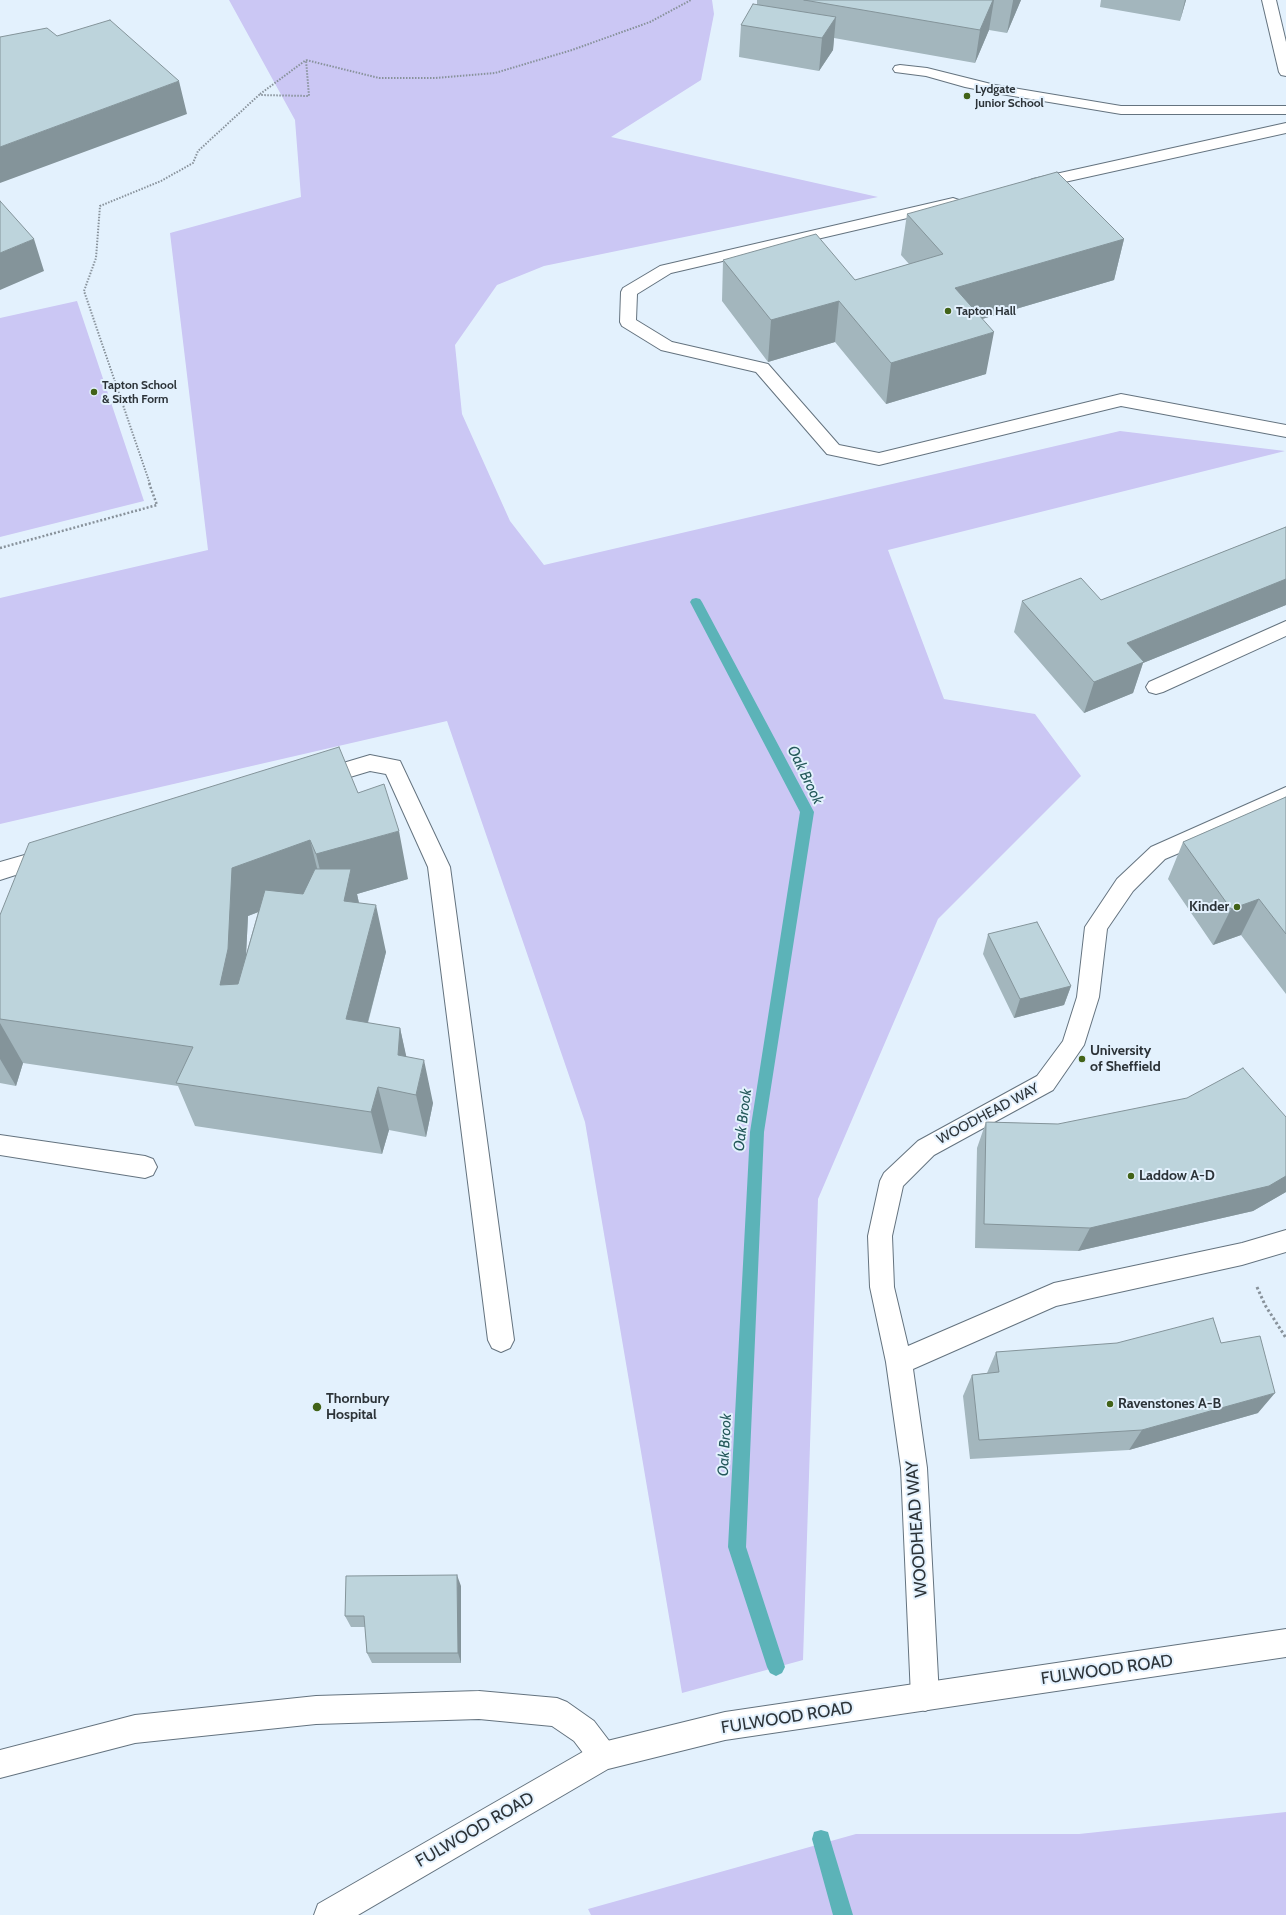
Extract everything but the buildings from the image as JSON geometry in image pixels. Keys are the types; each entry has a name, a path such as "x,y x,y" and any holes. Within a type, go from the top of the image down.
{"street":[{"path":"1269,0 1286,72"},
{"path":"900,69 926,72 965,83 995,89 1121,110 1286,110"},
{"path":"1014,189 1286,128"},
{"path":"968,199 666,269 629,292 628,322 667,346 762,368 834,450 879,459 1122,400 1286,431"},
{"path":"1156,687 1286,628"},
{"path":"302,783 370,763 393,767 439,867 501,1340"},
{"name":"WOODHEAD WAY","path":"925,1697 914,1468 899,1362 882,1287 880,1236 892,1181 926,1148 1045,1083 1073,1045 1088,997 1096,927 1125,885 1158,854 1224,825 1286,795"},
{"path":"0,871 67,851"},
{"path":"0,1144 145,1167"},
{"path":"899,1362 1054,1295 1242,1254 1286,1241"},
{"name":"FULWOOD ROAD","path":"329,1915 603,1756 725,1726 1286,1643"},
{"path":"0,1764 135,1729 316,1710 479,1706 557,1712 584,1731 603,1756"}],"path":[{"path":"306,60 379,78 435,78 495,73 572,50 650,22 691,0"},
{"path":"260,94 309,96 306,60"},
{"path":"0,548 157,505 84,291 96,258 100,206 161,181 193,163 198,151 260,94 306,60"},
{"path":"1242,1254 1264,1305 1286,1338"}],"shaded area":[{"path":"229,0 712,0 714,14 701,80 611,137 878,197 544,266 497,285 455,345 462,414 510,521 544,565 1120,431 1285,451 888,550 944,699 1035,714 1081,776 938,919 818,1199 803,1660 682,1693 585,1122 447,721 0,824 0,598 208,550 170,233 301,197 295,120"},
{"path":"77,301 144,501 0,537 0,318"},
{"path":"1286,1812 1286,1915 591,1915 588,1909 856,1834 1079,1834"}],"waterway":[{"name":"Oak Brook","path":"696,602 807,812 757,1132 737,1547 776,1667"},
{"name":"Oak Brook","path":"821,1839 843,1915"}],"place":[{"name":"Lydgate Junior School","path":"967,96"},
{"name":"Tapton Hall","path":"948,311"},
{"name":"Tapton School & Sixth Form","path":"94,392"},
{"name":"Kinder","path":"1237,907"},
{"name":"University of Sheffield","path":"1082,1059"},
{"name":"Laddow A-D","path":"1131,1176"},
{"name":"Ravenstones A-B","path":"1110,1404"},
{"name":"Thornbury Hospital","path":"317,1407"}]}
